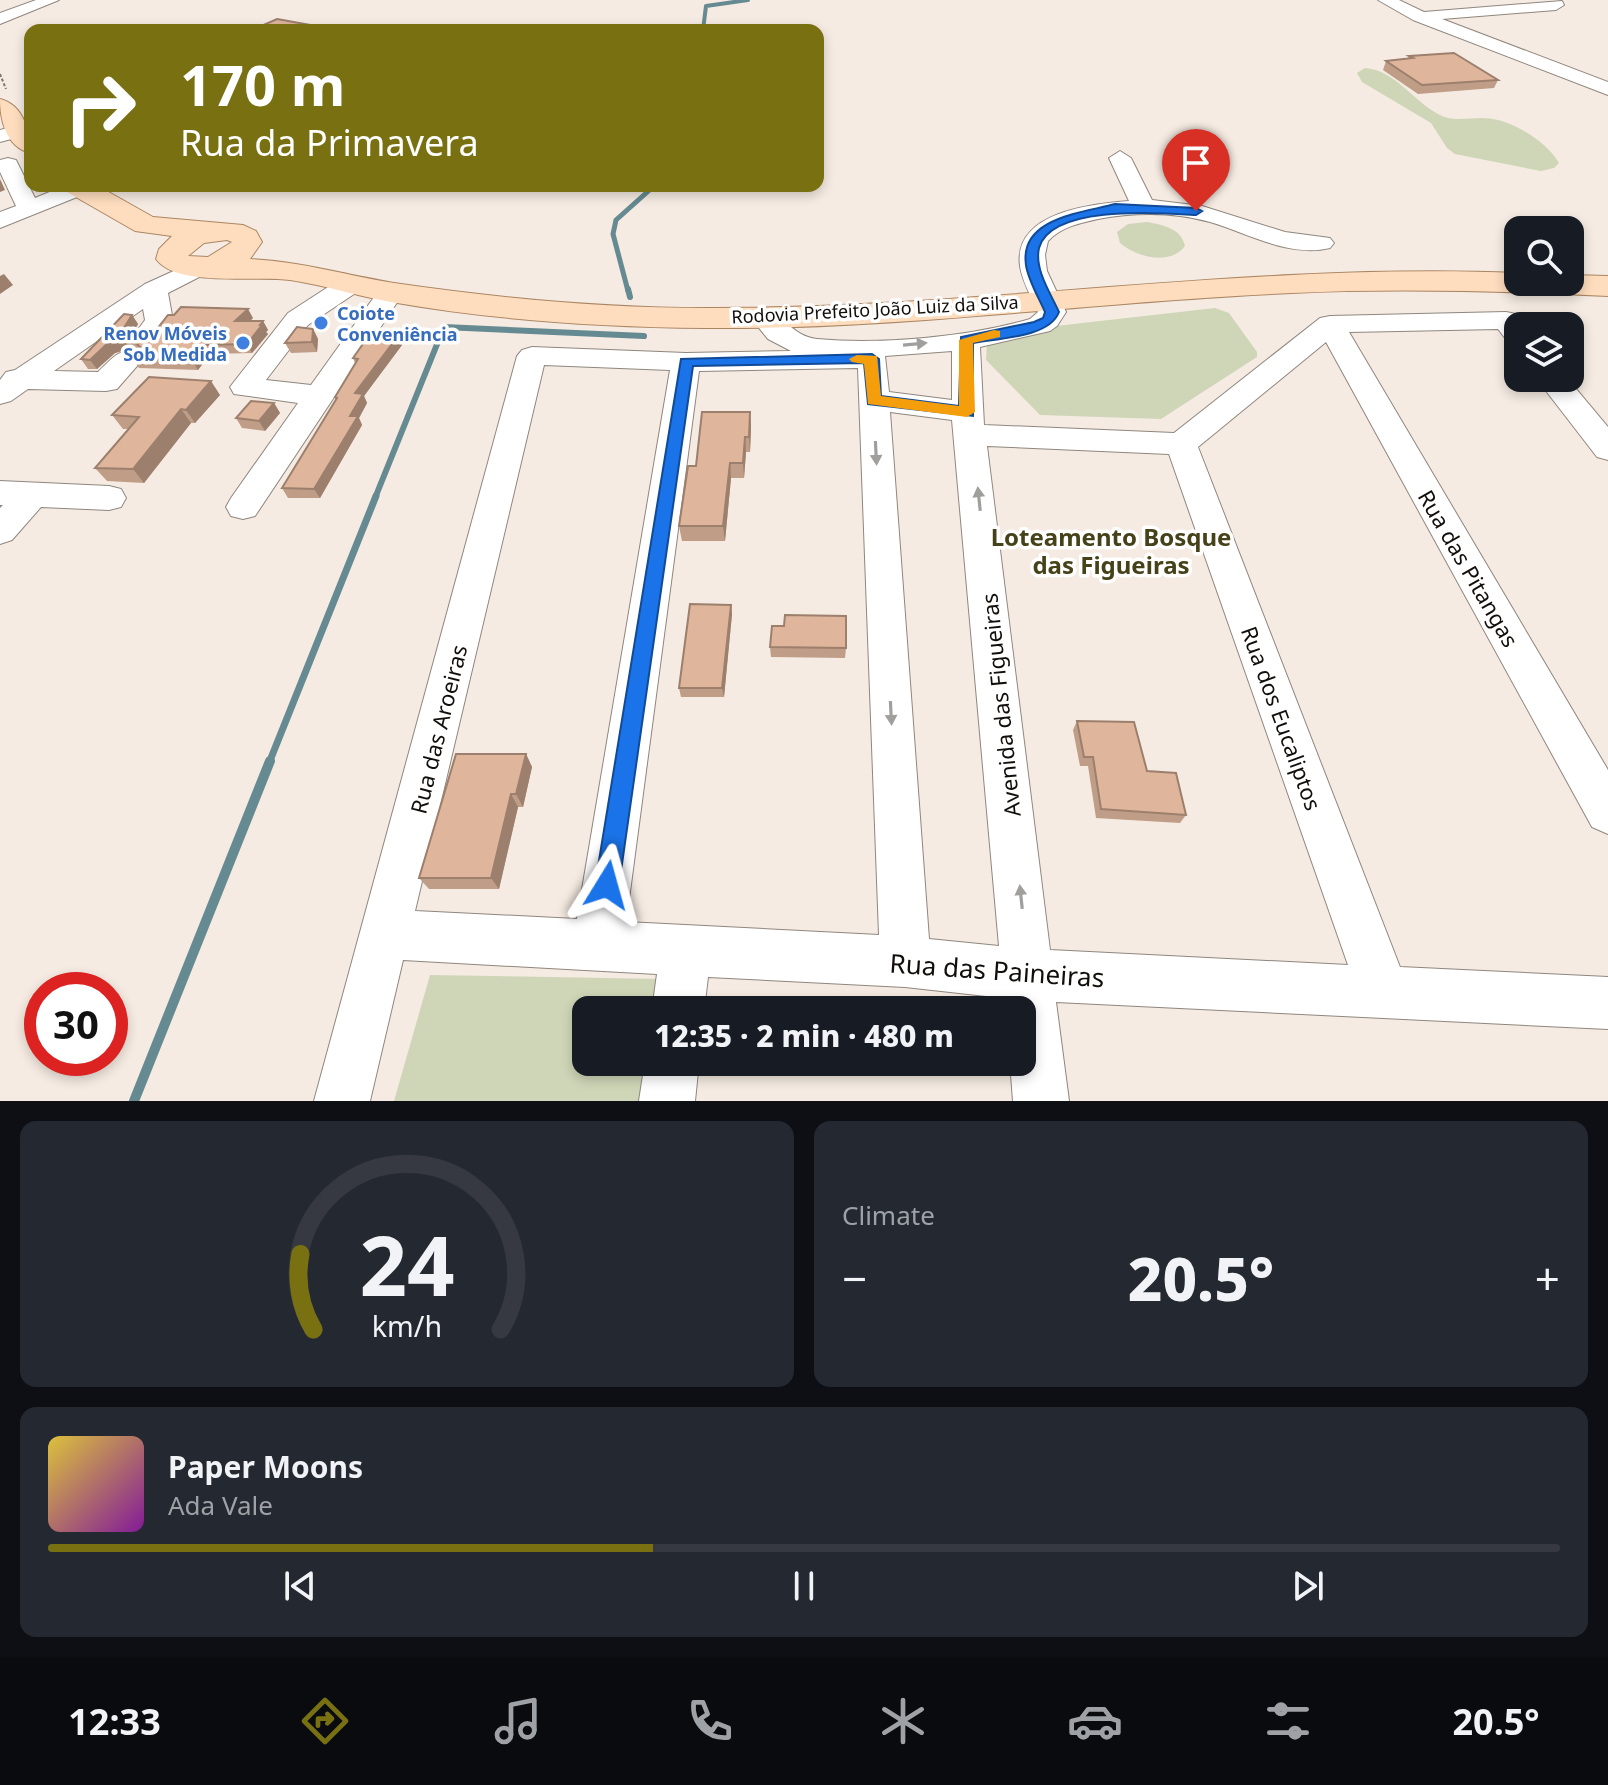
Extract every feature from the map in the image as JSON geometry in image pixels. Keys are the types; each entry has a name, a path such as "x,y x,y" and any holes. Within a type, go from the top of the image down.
{"main road":[{"path":"0,106 20,150"},
{"path":"87,192 146,225 175,263 181,266 200,267 237,254 244,248 233,234 146,225"},
{"path":"171,255 188,239 233,234"},
{"name":"Rodovia Prefeito João Luiz da Silva","path":"233,234 289,270"},
{"name":"Rodovia Prefeito João Luiz da Silva","path":"200,267 289,270 391,292 569,313 764,317 1292,283 1458,280 1608,286"}],"street":[{"path":"0,19 51,0"},
{"path":"1386,0 1419,16 1608,89"},
{"path":"1419,16 1556,5"},
{"path":"20,150 24,178"},
{"path":"1108,158 1131,207"},
{"path":"26,192 28,207"},
{"path":"0,221 66,192"},
{"path":"598,946 686,362 869,354 1038,326 1049,320 1052,312 1033,267 1032,249 1039,235 1060,222 1131,207 1196,211 1236,222 1283,241 1321,243"},
{"path":"7,381 171,255"},
{"path":"7,381 154,290 200,267"},
{"path":"320,396 245,387 298,319 351,284"},
{"path":"7,381 106,382 159,321 154,290"},
{"path":"243,507 391,292"},
{"path":"764,317 774,331 799,345 869,354"},
{"path":"873,400 969,423 1181,444 1330,324 1504,328"},
{"name":"Rua das Pitangas","path":"1330,324 1608,812"},
{"name":"Avenida das Figueiras","path":"966,340 969,423 1041,1101"},
{"path":"869,354 905,962"},
{"name":"Rua das Aroeiras","path":"342,1101 532,356 686,362"},
{"path":"1563,392 1608,449"},
{"path":"1569,392 1608,423"},
{"name":"Rua dos Eucaliptos","path":"1181,444 1383,991"},
{"path":"0,531 16,494 109,498"},
{"name":"Rua das Paineiras","path":"386,934 905,962 1029,975 1608,1003"},
{"path":"680,996 685,952"},
{"path":"667,1101 670,1076"}],"green space":[{"path":"1365,68 1386,74 1444,117 1493,119 1521,129 1547,148 1559,163 1554,168 1541,171 1455,154 1447,148 1431,123 1362,82 1357,73"},
{"path":"1147,222 1175,231 1185,246 1179,252 1162,258 1135,252 1120,243 1117,232 1128,224"},
{"path":"1215,308 1229,313 1257,352 1257,357 1161,419 1040,415 986,360 987,344 1003,332"},
{"path":"430,975 663,979 661,996 572,996 572,1076 652,1076 649,1101 394,1101"}],"building":[{"path":"277,19 305,24 266,24"},
{"path":"1454,53 1498,80 1422,85 1386,61 1413,58 1409,56"},
{"path":"181,307 248,309 235,321 263,321 247,344 204,345 192,360 133,359 140,347 133,340 125,339 108,343 90,360 81,359 124,314 132,315 122,331 128,339 135,340 153,334 168,315 174,315"},
{"path":"297,327 313,329 312,342 285,343"},
{"path":"370,334 398,336 355,393 363,394 350,416 358,416 314,489 282,488 337,398 358,359 353,358"},
{"path":"149,377 211,381 186,410 181,409 133,469 95,468 139,417 112,415"},
{"path":"251,401 274,403 259,421 236,418"},
{"path":"702,412 750,412 749,437 745,437 743,463 730,463 723,526 679,526 688,466 696,466"},
{"path":"690,604 731,605 722,688 679,688"},
{"path":"785,615 846,616 846,648 770,647 772,626 784,626"},
{"path":"1077,721 1134,722 1147,771 1176,773 1186,815 1101,809 1093,757 1084,757"},
{"path":"456,754 526,754 516,794 511,794 491,878 419,878"}],"waterway":[{"path":"704,24 706,6 748,0"},
{"path":"628,291 613,234 616,220 647,192"},
{"path":"628,289 630,297"},
{"path":"375,498 444,327 644,336"},
{"path":"269,763 376,496"},
{"path":"134,1101 270,761"}],"slow traffic":[{"path":"857,359 872,359 873,400 967,412 966,340 994,334"}],"place":[{"name":"Coiote Conveniência","path":"321,323"},
{"name":"Renov Móveis Sob Medida","path":"243,343"}],"district":[{"name":"Loteamento Bosque das Figueiras","path":"1111,550"}],"route":[{"path":"607,885 686,362 872,359 873,400 967,412 966,340 1038,326 1049,320 1052,312 1033,267 1032,249 1039,235 1060,222 1115,208 1196,211"}]}
